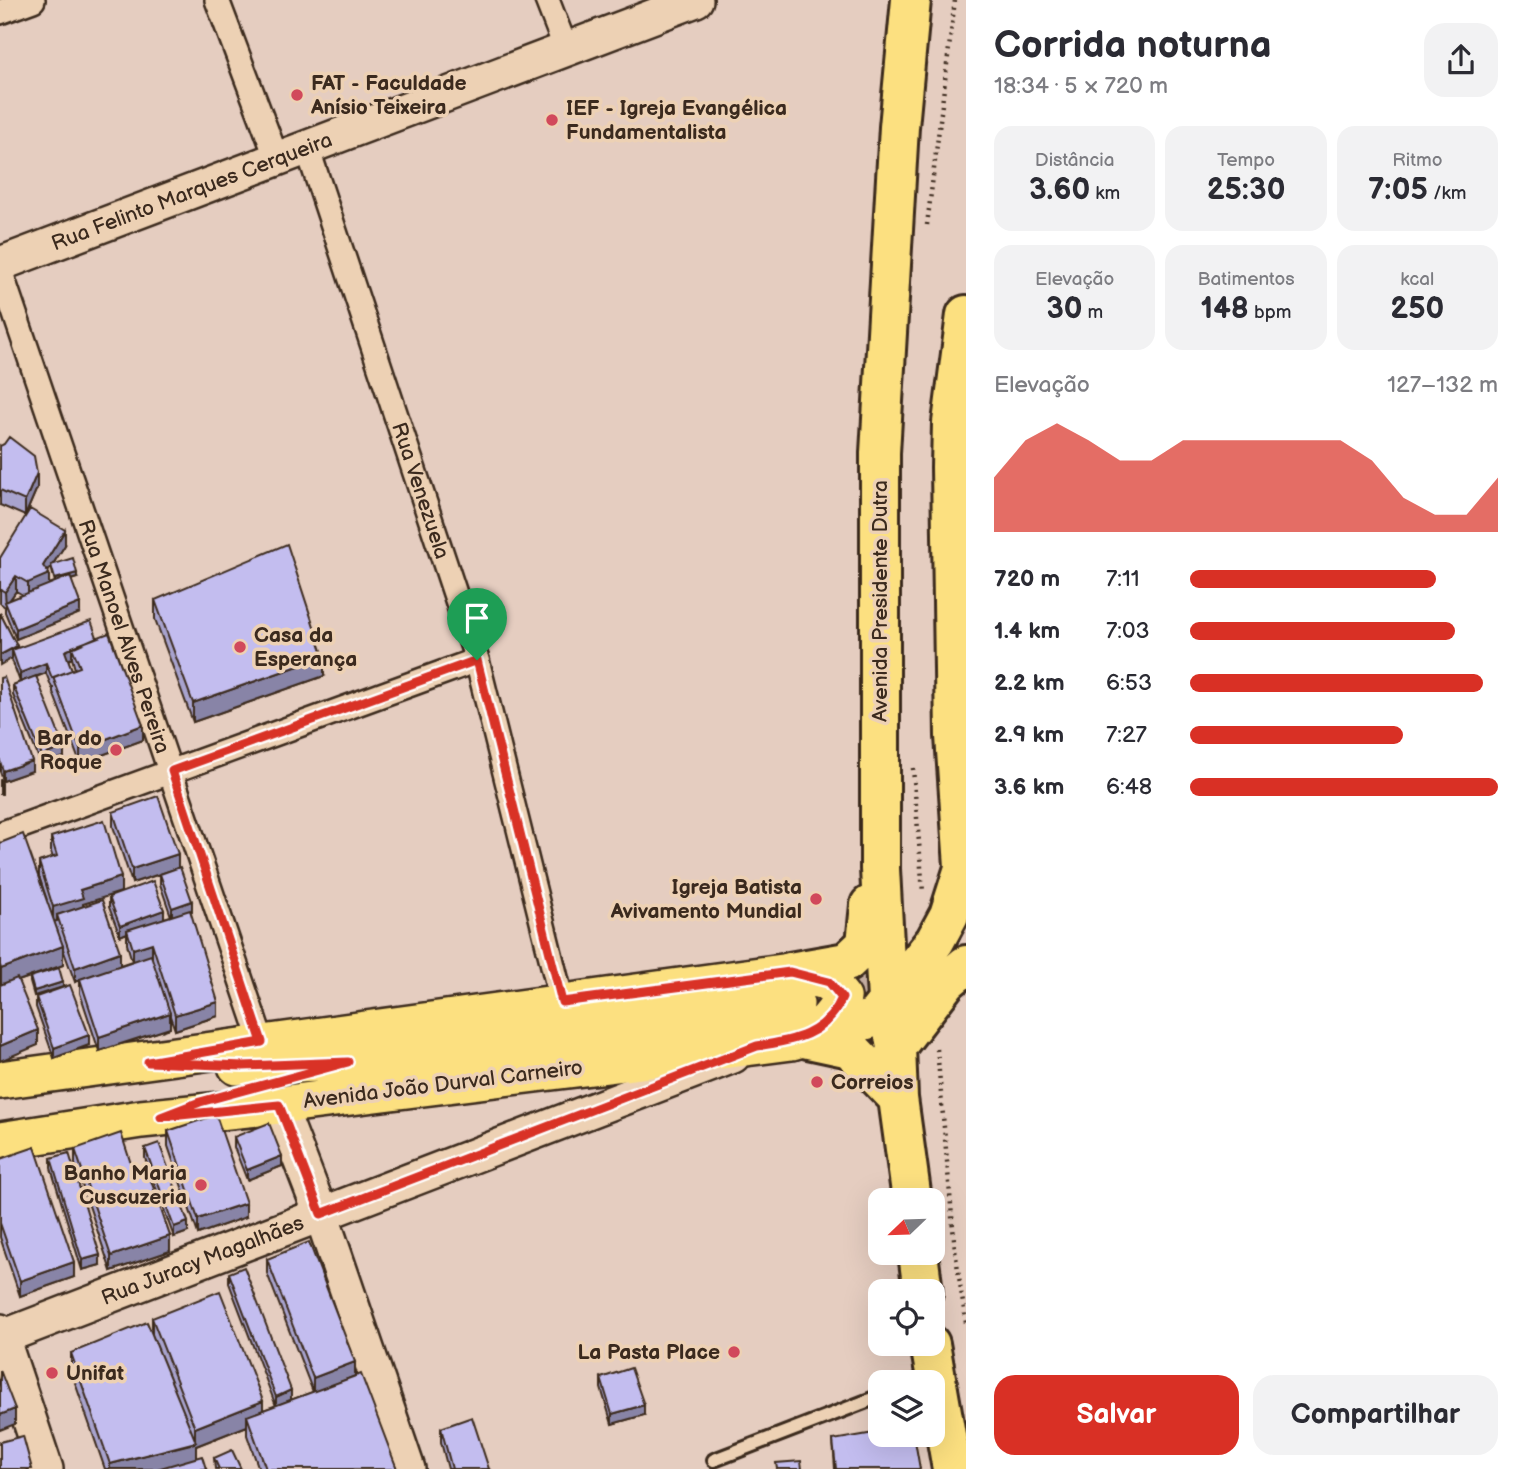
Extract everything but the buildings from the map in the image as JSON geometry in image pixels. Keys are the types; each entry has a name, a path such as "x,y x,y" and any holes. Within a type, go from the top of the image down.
{"highway":[{"name":"Avenida Presidente Dutra","path":"910,1188 898,1098 896,1047 887,1000 880,869 880,453 899,127 911,0"},
{"path":"796,1005 867,1021 874,1018 935,941 965,884 959,680 959,435 966,315"},
{"path":"796,1005 866,944 870,896 880,869"},
{"path":"896,1047 947,981 966,965"},
{"path":"796,1005 850,1048 898,1098"},
{"path":"929,1366 952,1469"}],"main road":[{"path":"0,1080 148,1062 262,1042 562,1002 796,1005"},
{"path":"148,1062 243,1066 348,1062 492,1048 796,1005"},
{"name":"Avenida João Durval Carneiro","path":"0,1142 161,1117 757,1046 796,1005"},
{"path":"161,1117 200,1102 348,1062"}],"street":[{"path":"0,12 33,0"},
{"name":"Rua Venezuela","path":"217,0 292,153 477,660 562,1002"},
{"path":"547,0 566,49"},
{"name":"Rua Felinto Marques Cerqueira","path":"0,264 696,0"},
{"name":"Rua Manoel Alves Pereira","path":"0,270 262,1042"},
{"path":"0,834 477,660"},
{"name":"Rua Juracy Magalhães","path":"1,1335 757,1046"},
{"path":"279,1105 321,1214 408,1469"},
{"path":"1,1335 46,1469"}],"lane":[{"path":"714,1460 868,1401"}],"path":[{"path":"937,1049 955,1250 966,1323"}],"tunnel":[{"path":"795,1004 916,986"}],"place":[{"name":"FAT - Faculdade Anísio Teixeira","path":"297,95"},
{"name":"IEF - Igreja Evangélica Fundamentalista","path":"552,120"},
{"name":"Casa da Esperança","path":"240,647"},
{"name":"Bar do Roque","path":"116,750"},
{"name":"Igreja Batista Avivamento Mundial","path":"816,899"},
{"name":"Correios","path":"817,1082"},
{"name":"Banho Maria Cuscuzeria","path":"201,1185"},
{"name":"La Pasta Place","path":"734,1352"},
{"name":"Unifat","path":"52,1373"}],"route":[{"path":"477,660 562,1002 790,972 829,982 842,998 829,1020 803,1038 757,1046 321,1214 279,1105 161,1117 243,1089 348,1062 243,1066 148,1062 262,1042 172,771 477,660"}]}
